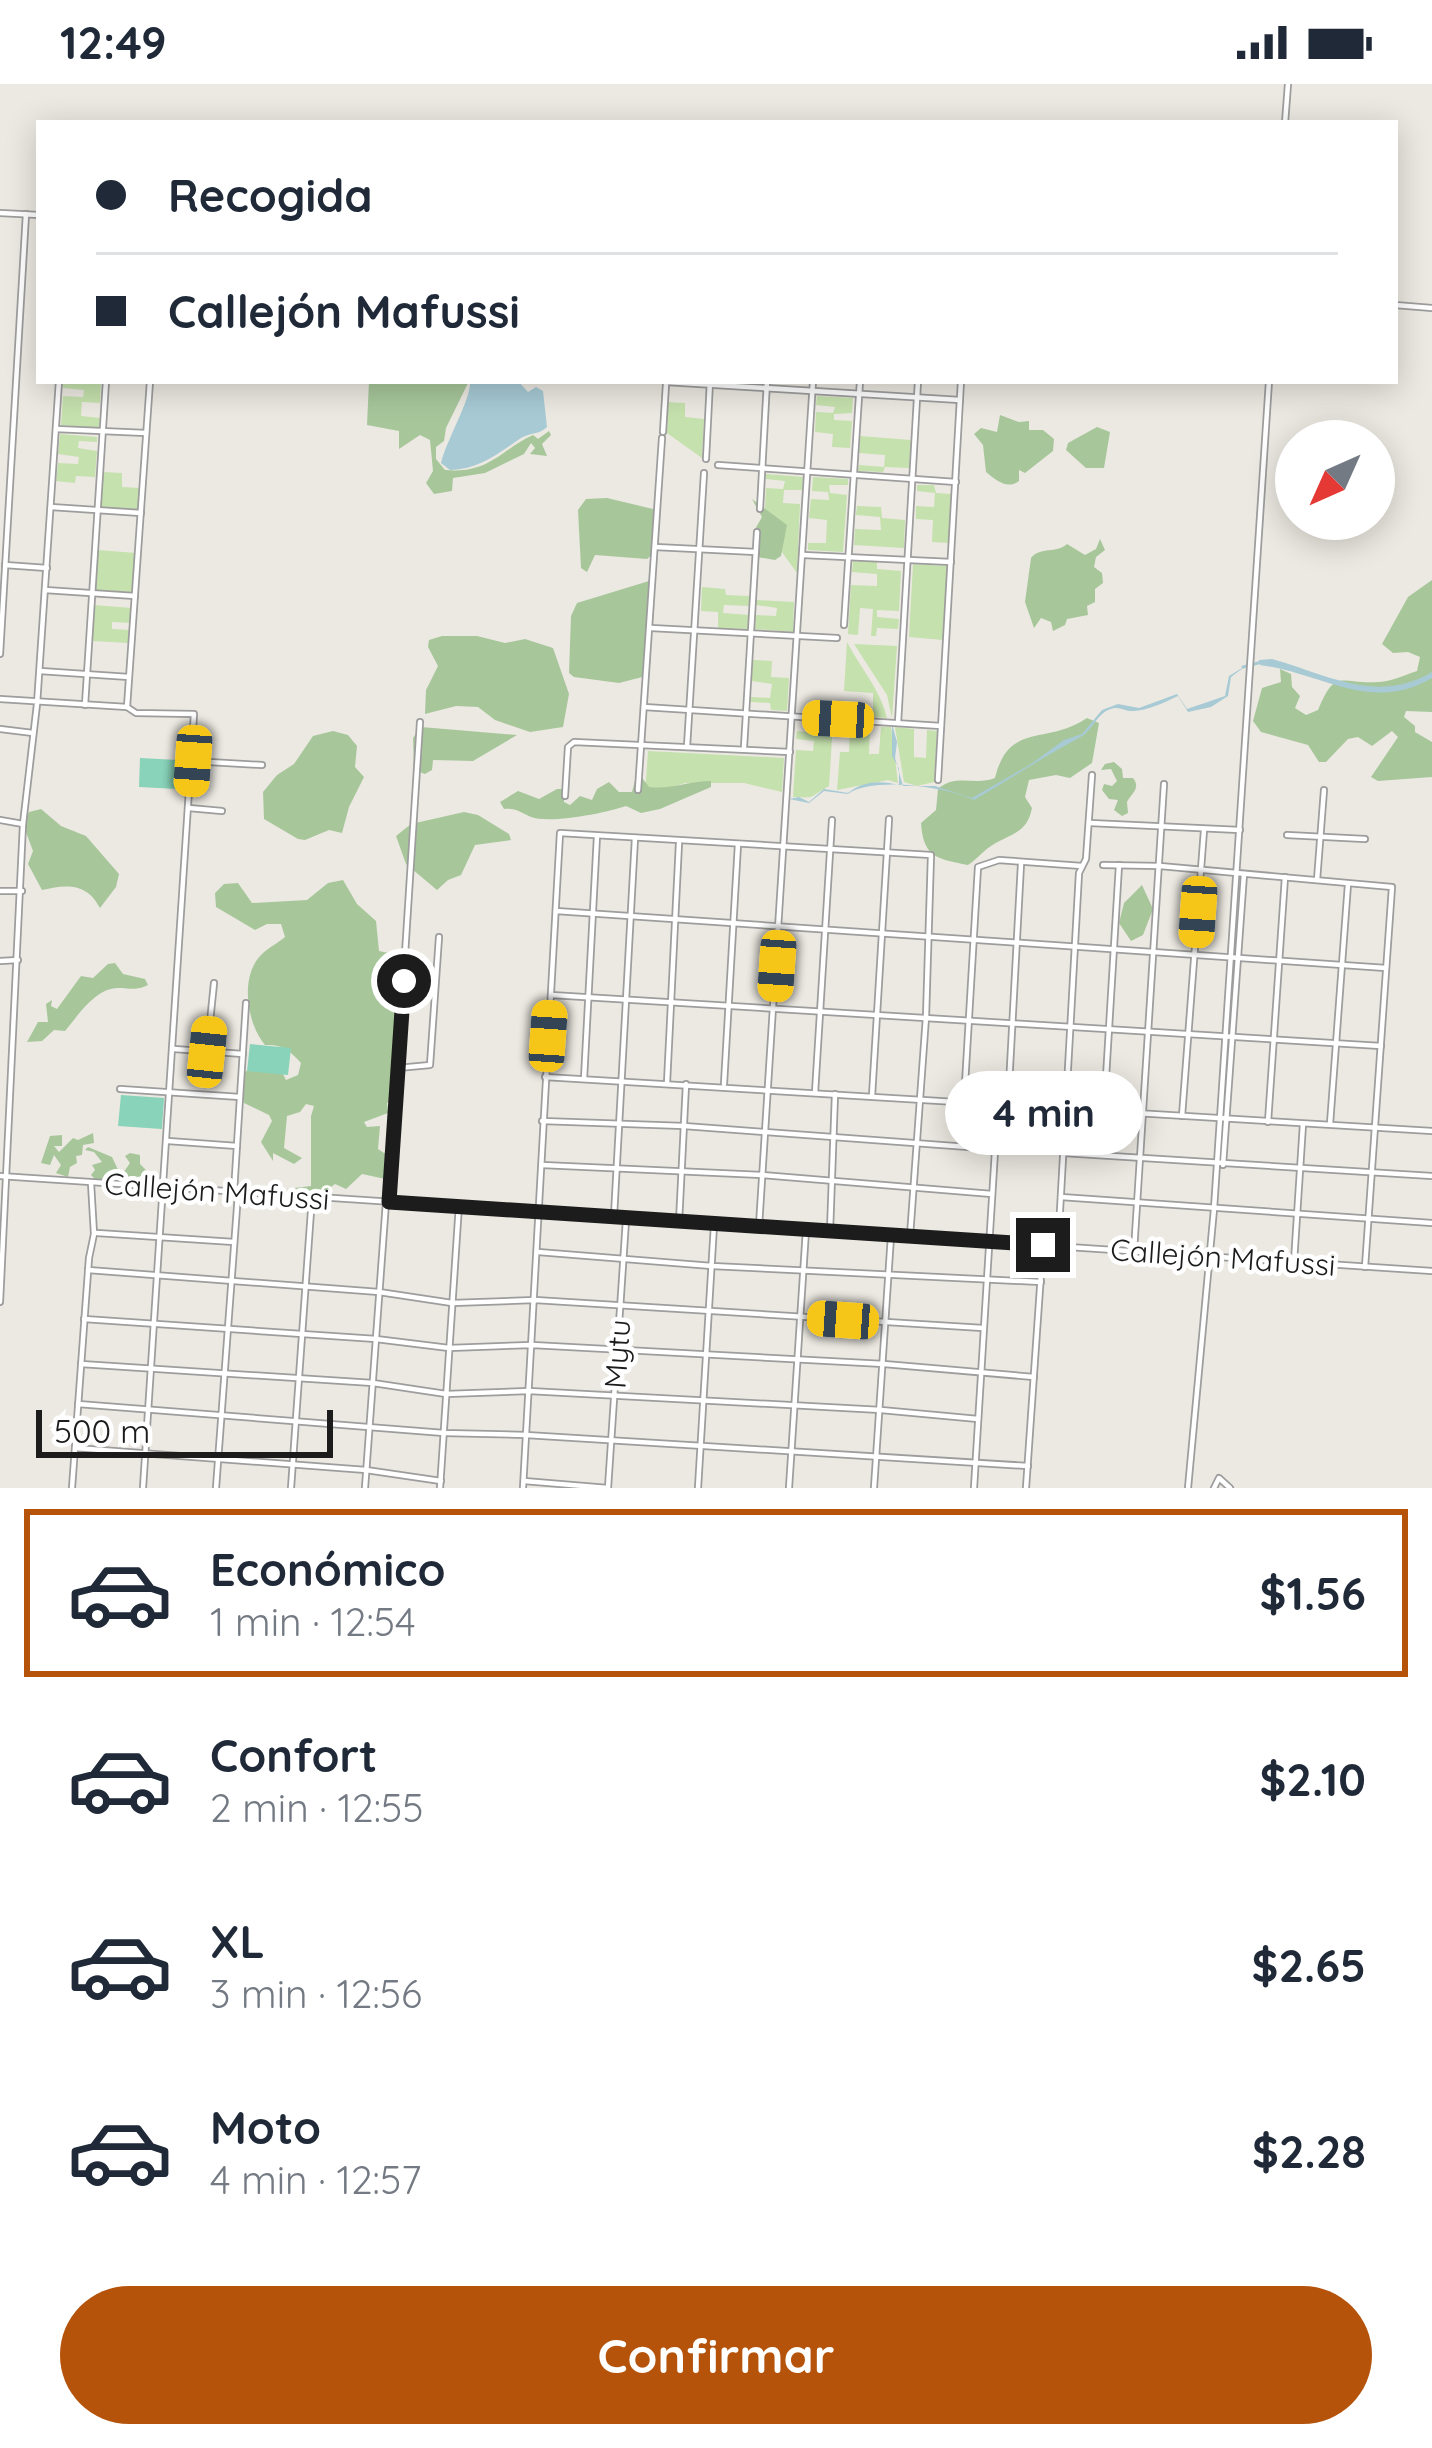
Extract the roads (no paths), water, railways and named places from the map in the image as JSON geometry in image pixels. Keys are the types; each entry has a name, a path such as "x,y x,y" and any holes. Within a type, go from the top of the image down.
{"street":[{"path":"1285,120 1288,84"},
{"path":"0,213 36,214"},
{"path":"0,654 26,214"},
{"path":"1398,305 1432,308"},
{"path":"0,1302 23,824 38,701 58,384"},
{"path":"85,705 106,384"},
{"path":"127,707 150,384"},
{"path":"638,790 666,384"},
{"path":"706,459 710,384"},
{"path":"760,509 767,384 960,400"},
{"path":"759,1226 813,384"},
{"path":"844,625 860,384"},
{"path":"893,723 918,384"},
{"path":"938,781 962,384"},
{"path":"1189,1488 1224,1120 1269,384"},
{"path":"56,429 146,433"},
{"path":"718,465 956,482"},
{"path":"687,747 704,473"},
{"path":"0,483 10,484"},
{"path":"51,508 141,513"},
{"path":"744,750 757,532"},
{"path":"655,547 756,553"},
{"path":"803,555 951,562"},
{"path":"5,566 46,568"},
{"path":"45,590 135,596"},
{"path":"649,628 837,638"},
{"path":"40,671 129,677"},
{"path":"0,699 194,714 143,1488"},
{"path":"644,707 941,726"},
{"path":"365,1488 420,722"},
{"path":"0,729 33,733"},
{"path":"565,796 570,744 790,752"},
{"path":"193,761 262,765"},
{"path":"1058,1246 1075,945 1092,776"},
{"path":"1134,1251 1164,784"},
{"path":"1317,880 1324,790"},
{"path":"189,808 222,811"},
{"path":"872,1096 889,819"},
{"path":"0,820 23,824"},
{"path":"815,1093 832,820"},
{"path":"1088,823 1240,830"},
{"path":"1182,1116 1204,830"},
{"path":"608,1488 523,1485 560,833 931,855 926,1017 910,1236"},
{"path":"1286,835 1365,839"},
{"path":"584,1079 597,836"},
{"path":"614,1217 635,838"},
{"path":"667,1083 679,841"},
{"path":"724,1087 737,844"},
{"path":"964,1101 977,867 999,860 1082,866"},
{"path":"1008,1104 1021,862"},
{"path":"1103,865 1392,887 1365,1267"},
{"path":"1104,1110 1119,865"},
{"path":"1268,1122 1285,877"},
{"path":"1330,1124 1348,883"},
{"path":"0,891 22,892"},
{"path":"556,911 1386,968"},
{"path":"398,1068 430,1065 439,938"},
{"path":"0,961 18,960"},
{"path":"207,1052 214,983"},
{"path":"550,995 1381,1046"},
{"path":"216,1488 246,1003"},
{"path":"174,1049 243,1054"},
{"path":"545,1077 1432,1131"},
{"path":"679,1222 686,1084"},
{"path":"120,1089 240,1097"},
{"path":"830,1231 835,1094"},
{"path":"974,1488 998,1103"},
{"path":"0,1108 11,1108"},
{"path":"542,1121 684,1126 995,1149"},
{"path":"1294,1262 1303,1123"},
{"path":"168,1141 237,1146"},
{"path":"1063,1153 1432,1176"},
{"path":"540,1165 762,1175 992,1194"},
{"name":"Callejón Mafussi","path":"4,1176 1432,1271"},
{"path":"72,1488 94,1234 91,1182"},
{"path":"291,1488 312,1197"},
{"path":"1060,1197 1432,1222"},
{"path":"75,1448 366,1470 440,1485 459,1205"},
{"name":"Mytu","path":"608,1488 626,1220"},
{"path":"698,1488 714,1225"},
{"path":"789,1488 806,1229"},
{"path":"94,1234 234,1242"},
{"path":"874,1488 891,1235"},
{"path":"1026,1488 1043,1245"},
{"path":"538,1252 712,1266 1041,1282"},
{"path":"88,1270 380,1292 452,1303 535,1300 983,1328"},
{"path":"84,1319 449,1348 532,1345 706,1358 884,1364 1034,1378"},
{"path":"81,1364 373,1383 446,1394 529,1391 881,1410 978,1420"},
{"path":"78,1404 444,1433 1028,1466"},
{"path":"1214,1488 1220,1478 1230,1488"}],"water":[{"path":"469,384 521,384 528,392 536,387 543,391 547,427 479,464 450,470 441,463"},
{"path":"1272,659 1352,684 1392,686 1432,672 1432,678 1410,688 1367,692 1260,665 1259,660"},
{"path":"1247,665 1231,677 1228,696 1211,707 1188,712 1178,696 1138,711 1110,709 1083,735 974,800 915,786 935,786 972,798 1064,740 1082,734 1102,710 1118,704 1139,708 1177,694 1187,709 1225,696 1229,676"},
{"path":"892,724 897,742 897,766 892,756"},
{"path":"872,783 898,785 848,794 824,791 809,803 789,799 809,802 824,789 848,793"}],"waterway":[{"path":"1243,667 1262,662"}]}
